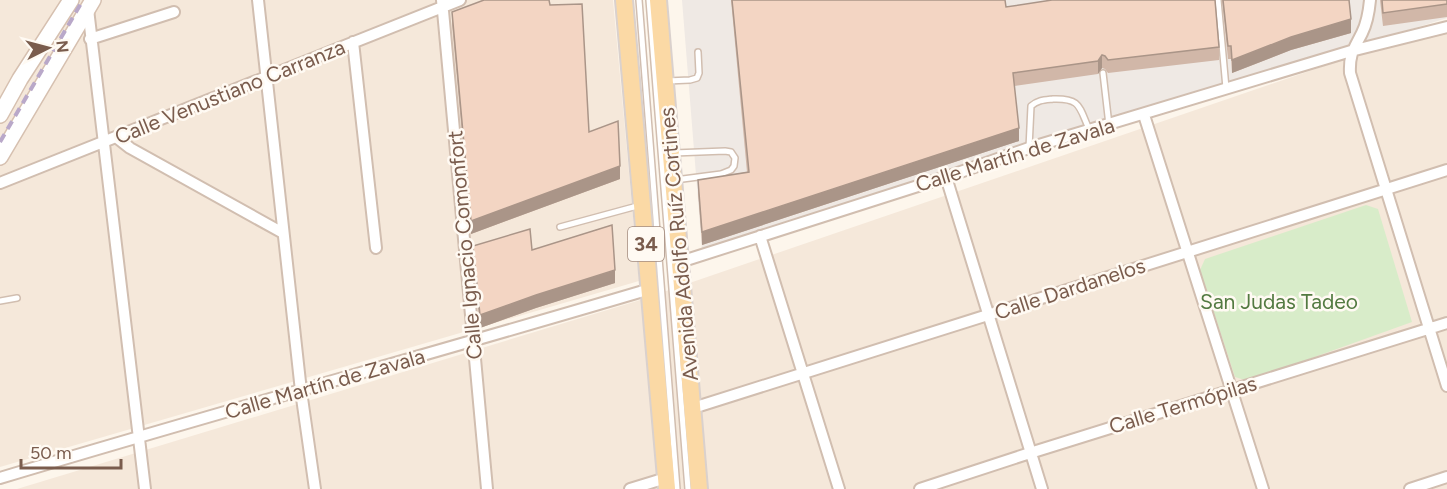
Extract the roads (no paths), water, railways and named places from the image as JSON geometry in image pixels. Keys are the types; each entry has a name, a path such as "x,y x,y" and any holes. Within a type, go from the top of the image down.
{"main road":[{"name":"Avenida Adolfo Ruíz Cortines","path":"624,0 670,485"},
{"name":"Avenida Adolfo Ruíz Cortines","path":"658,0 699,489"}],"street":[{"path":"0,116 20,79 71,0"},
{"path":"258,0 301,391 315,489"},
{"name":"Calle Venustiano Carranza","path":"0,183 353,42 442,3 460,0"},
{"path":"1370,0 1363,32 1351,51 1349,63 1353,84 1447,386"},
{"name":"Calle Ignacio Comonfort","path":"442,3 487,489"},
{"path":"90,4 90,39 145,489"},
{"path":"0,157 90,4"},
{"path":"90,39 174,12"},
{"name":"Calle Martín de Zavala","path":"680,262 1029,148 1109,126 1351,51 1447,27"},
{"path":"353,42 376,248"},
{"path":"1144,115 1263,489"},
{"path":"116,137 130,148 283,233"},
{"name":"Calle Dardanelos","path":"693,408 1447,170"},
{"path":"946,177 1042,489"},
{"path":"760,236 839,489"},
{"name":"Calle Martín de Zavala","path":"0,478 650,289"},
{"name":"Calle Termópilas","path":"920,489 1447,323"},
{"path":"1410,489 1447,477"},
{"path":"630,489 670,485"}],"lane":[{"path":"639,0 670,485"},
{"path":"649,0 688,489"},
{"path":"1218,0 1226,90"},
{"path":"665,81 697,78 699,73 698,52"},
{"path":"1103,73 1109,126"},
{"path":"1029,148 1031,106 1037,100 1070,98 1078,104 1090,131"},
{"path":"671,153 725,151 731,152 735,158 734,166 726,172 674,181"},
{"path":"560,227 642,205"},
{"path":"0,302 17,298"}],"railway":[{"path":"0,142 83,0"}],"park label":[{"name":"San Judas Tadeo","path":"1279,302"}]}
